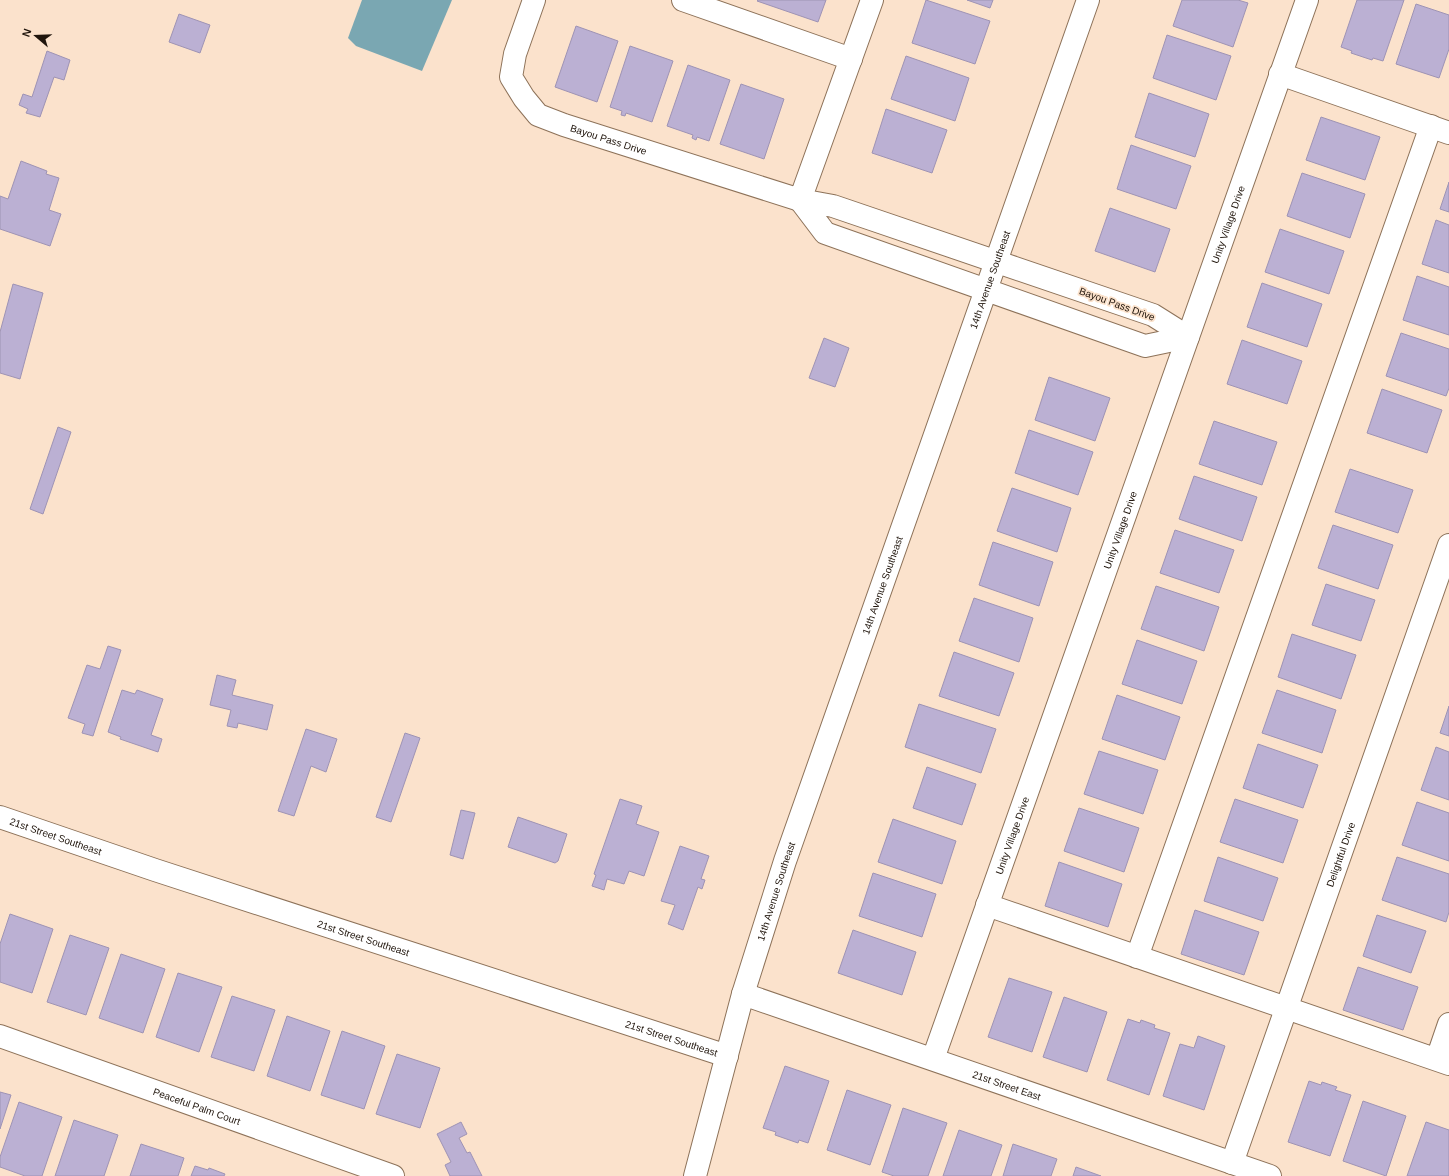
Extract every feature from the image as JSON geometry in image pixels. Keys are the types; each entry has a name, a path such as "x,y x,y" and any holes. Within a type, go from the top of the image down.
{"street":[{"name":"Bayou Pass Drive","path":"534,0 515,54 511,77 524,98 538,115 564,125 800,200 833,206 995,261 1153,315 1188,337"},
{"path":"872,0 800,200 825,233 986,288 1145,346 1188,337"},
{"name":"14th Avenue Southeast","path":"695,1176 743,994 790,846 1088,0"},
{"name":"Unity Village Drive","path":"933,1059 1307,0"},
{"path":"692,2 850,59"},
{"path":"1137,957 1440,130 1280,74"},
{"name":"Delightful Drive","path":"1232,1162 1449,546"},
{"name":"21st Street Southeast","path":"0,817 155,870 727,1056"},
{"path":"987,905 1443,1062 1449,1024"},
{"name":"21st Street East","path":"743,994 1270,1176"},
{"name":"Peaceful Palm Court","path":"0,1036 393,1176"}],"water":[{"path":"362,0 452,0 422,71 356,46 348,38"}],"building":[{"path":"826,0 818,22 757,1"},
{"path":"926,0 990,21 975,64 912,43"},
{"path":"967,0 993,0 990,8"},
{"path":"1182,0 1238,0 1248,3 1233,47 1173,26"},
{"path":"1357,0 1404,0 1383,61 1373,58 1372,60 1351,53 1352,51 1341,47"},
{"path":"1416,4 1449,15 1449,49 1439,78 1396,64"},
{"path":"179,14 210,25 200,53 169,42"},
{"path":"576,26 618,41 597,102 555,87"},
{"path":"1167,35 1231,56 1216,100 1153,78"},
{"path":"630,46 673,61 652,122 626,113 625,116 621,115 622,111 610,107"},
{"path":"47,51 70,60 64,80 54,77 40,117 26,113 28,109 19,105 23,94 32,97"},
{"path":"906,56 969,78 955,121 891,99"},
{"path":"688,65 730,80 709,141 697,137 696,140 692,138 693,135 667,126"},
{"path":"741,84 784,99 764,159 720,144"},
{"path":"1149,93 1209,114 1195,157 1135,137"},
{"path":"886,109 947,130 932,173 872,153"},
{"path":"1321,117 1380,137 1365,180 1306,160"},
{"path":"1131,145 1191,166 1176,209 1117,189"},
{"path":"21,161 47,171 46,174 59,178 49,210 61,214 50,246 0,229 0,196 8,199"},
{"path":"1302,173 1365,194 1350,238 1287,216"},
{"path":"1449,182 1449,212 1440,209"},
{"path":"1110,208 1170,229 1155,272 1095,251"},
{"path":"1436,220 1449,225 1449,273 1422,264"},
{"path":"1280,229 1344,251 1329,294 1265,272"},
{"path":"1417,276 1449,287 1449,335 1403,320"},
{"path":"1262,283 1322,304 1307,347 1247,327"},
{"path":"13,284 43,293 20,379 0,373 0,332"},
{"path":"1401,333 1449,349 1449,388 1446,396 1386,376"},
{"path":"824,338 849,348 835,387 809,378"},
{"path":"1242,340 1302,361 1287,404 1227,384"},
{"path":"1049,377 1110,398 1095,441 1035,420"},
{"path":"1382,389 1442,410 1427,453 1367,433"},
{"path":"1214,421 1277,442 1262,485 1199,464"},
{"path":"58,427 71,432 43,514 30,509"},
{"path":"1029,430 1093,452 1078,495 1015,473"},
{"path":"1350,469 1413,490 1398,533 1335,512"},
{"path":"1194,476 1257,497 1242,541 1179,519"},
{"path":"1012,488 1071,508 1057,552 997,531"},
{"path":"1333,525 1393,545 1378,589 1318,568"},
{"path":"1175,530 1234,550 1219,593 1160,573"},
{"path":"993,542 1053,562 1039,606 979,585"},
{"path":"1326,584 1375,600 1361,641 1312,625"},
{"path":"1156,586 1219,607 1204,651 1141,629"},
{"path":"974,598 1033,618 1019,662 959,641"},
{"path":"1292,634 1356,655 1341,699 1278,677"},
{"path":"1137,640 1197,661 1182,704 1122,684"},
{"path":"108,646 121,650 93,736 82,733 85,724 68,718 87,665 100,669"},
{"path":"954,652 1014,673 999,716 939,696"},
{"path":"217,675 236,680 232,695 273,705 267,730 238,723 237,728 227,726 231,710 210,705"},
{"path":"122,690 135,694 137,690 163,699 151,735 162,739 158,752 120,739 121,737 108,732"},
{"path":"1277,690 1336,710 1322,753 1262,733"},
{"path":"1117,695 1180,717 1165,760 1102,739"},
{"path":"919,704 996,729 981,773 905,747"},
{"path":"1449,706 1449,736 1440,733"},
{"path":"306,729 337,739 326,772 311,766 294,816 278,811"},
{"path":"405,733 420,738 391,822 376,817"},
{"path":"1258,744 1318,765 1303,808 1243,788"},
{"path":"1436,747 1449,752 1449,800 1421,790"},
{"path":"1099,751 1158,770 1143,814 1084,794"},
{"path":"927,767 976,784 962,825 913,808"},
{"path":"620,799 642,806 636,824 659,832 644,876 629,871 624,884 607,879 604,890 592,886 596,875 594,874"},
{"path":"1235,799 1298,820 1283,863 1220,842"},
{"path":"1417,802 1449,813 1449,861 1402,845"},
{"path":"1079,808 1139,828 1124,872 1064,851"},
{"path":"461,810 475,813 463,859 450,855"},
{"path":"518,817 567,834 558,861 555,863 508,847"},
{"path":"893,819 956,841 942,884 878,862"},
{"path":"680,846 709,856 701,879 705,880 702,889 698,887 683,930 668,924 675,905 661,901"},
{"path":"1218,857 1278,878 1263,921 1204,901"},
{"path":"1397,857 1449,874 1449,912 1446,922 1382,900"},
{"path":"1059,862 1122,884 1108,927 1045,906"},
{"path":"873,873 936,894 922,937 859,916"},
{"path":"1195,910 1259,932 1244,975 1181,954"},
{"path":"10,914 53,929 32,993 0,982 0,944"},
{"path":"1377,915 1426,931 1411,973 1363,956"},
{"path":"853,930 916,952 902,995 838,973"},
{"path":"70,935 109,948 86,1015 47,1002"},
{"path":"121,954 165,969 143,1033 99,1018"},
{"path":"1358,967 1418,987 1403,1030 1343,1010"},
{"path":"178,973 222,987 199,1052 156,1037"},
{"path":"1009,978 1052,992 1032,1052 988,1037"},
{"path":"232,996 275,1010 254,1071 211,1057"},
{"path":"1064,997 1107,1012 1087,1072 1043,1057"},
{"path":"287,1016 330,1031 310,1091 267,1076"},
{"path":"1128,1019 1140,1023 1141,1020 1155,1025 1154,1028 1170,1033 1149,1095 1107,1080"},
{"path":"342,1031 385,1046 364,1109 321,1095"},
{"path":"1198,1036 1225,1046 1204,1110 1163,1096 1180,1044 1194,1048"},
{"path":"397,1054 440,1068 420,1128 376,1114"},
{"path":"785,1066 829,1081 808,1143 799,1140 798,1143 775,1135 776,1132 763,1128"},
{"path":"1309,1081 1321,1085 1322,1082 1337,1087 1335,1090 1351,1095 1330,1156 1288,1142"},
{"path":"847,1090 891,1105 870,1165 827,1150"},
{"path":"0,1092 11,1095 0,1129"},
{"path":"1363,1101 1406,1116 1386,1176 1343,1161"},
{"path":"19,1102 62,1117 42,1176 25,1176 0,1167 0,1157"},
{"path":"903,1108 947,1123 928,1176 894,1176 882,1172"},
{"path":"74,1120 118,1135 104,1176 55,1176"},
{"path":"461,1122 467,1134 459,1138 467,1153 470,1152 482,1176 450,1176 445,1165 451,1162 437,1134"},
{"path":"1426,1122 1449,1130 1449,1176 1407,1176"},
{"path":"959,1130 1002,1145 991,1176 943,1176"},
{"path":"141,1144 184,1158 178,1176 130,1176"},
{"path":"1013,1144 1057,1159 1051,1176 1003,1176"},
{"path":"195,1166 208,1170 209,1168 225,1174 224,1176 191,1176"},
{"path":"1076,1167 1101,1176 1073,1176"}]}
